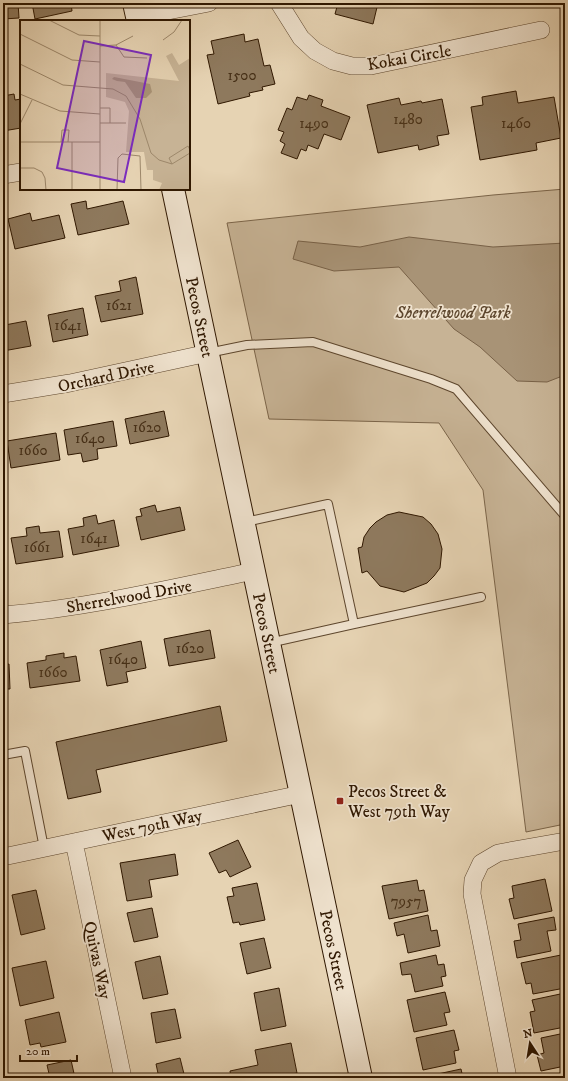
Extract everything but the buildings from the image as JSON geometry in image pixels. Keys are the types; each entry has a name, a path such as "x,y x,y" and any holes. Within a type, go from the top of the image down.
{"main road":[{"name":"Pecos Street","path":"173,190 361,1078"}],"street":[{"path":"136,14 209,3"},
{"name":"Kokai Circle","path":"279,3 301,38 315,50 333,60 352,66 371,66 541,30"},
{"path":"3,175 20,172"},
{"name":"Orchard Drive","path":"3,394 70,383 208,354"},
{"name":"Sherrelwood Drive","path":"3,615 30,613 107,602 254,571"},
{"name":"West 79th Way","path":"3,857 301,794"},
{"path":"508,1078 472,894 473,880 481,863 498,853 565,840"},
{"name":"Quivas Way","path":"74,842 123,1078"}],"lane":[{"path":"208,354 247,345 313,342 431,379 456,389 565,516"},
{"path":"244,522 328,504 354,624"},
{"path":"269,643 480,597"},
{"path":"3,755 25,751 44,848"}],"green space":[{"name":"Sherrelwood Park","path":"565,189 565,824 526,832 483,490 439,423 269,419 227,223 493,195"}],"shaded area":[{"path":"409,237 493,247 565,243 565,375 547,382 517,381 480,347 454,329 399,267 334,271 293,259 298,241 360,247"}],"place":[{"name":"Pecos Street & West 79th Way","path":"340,801"}]}
